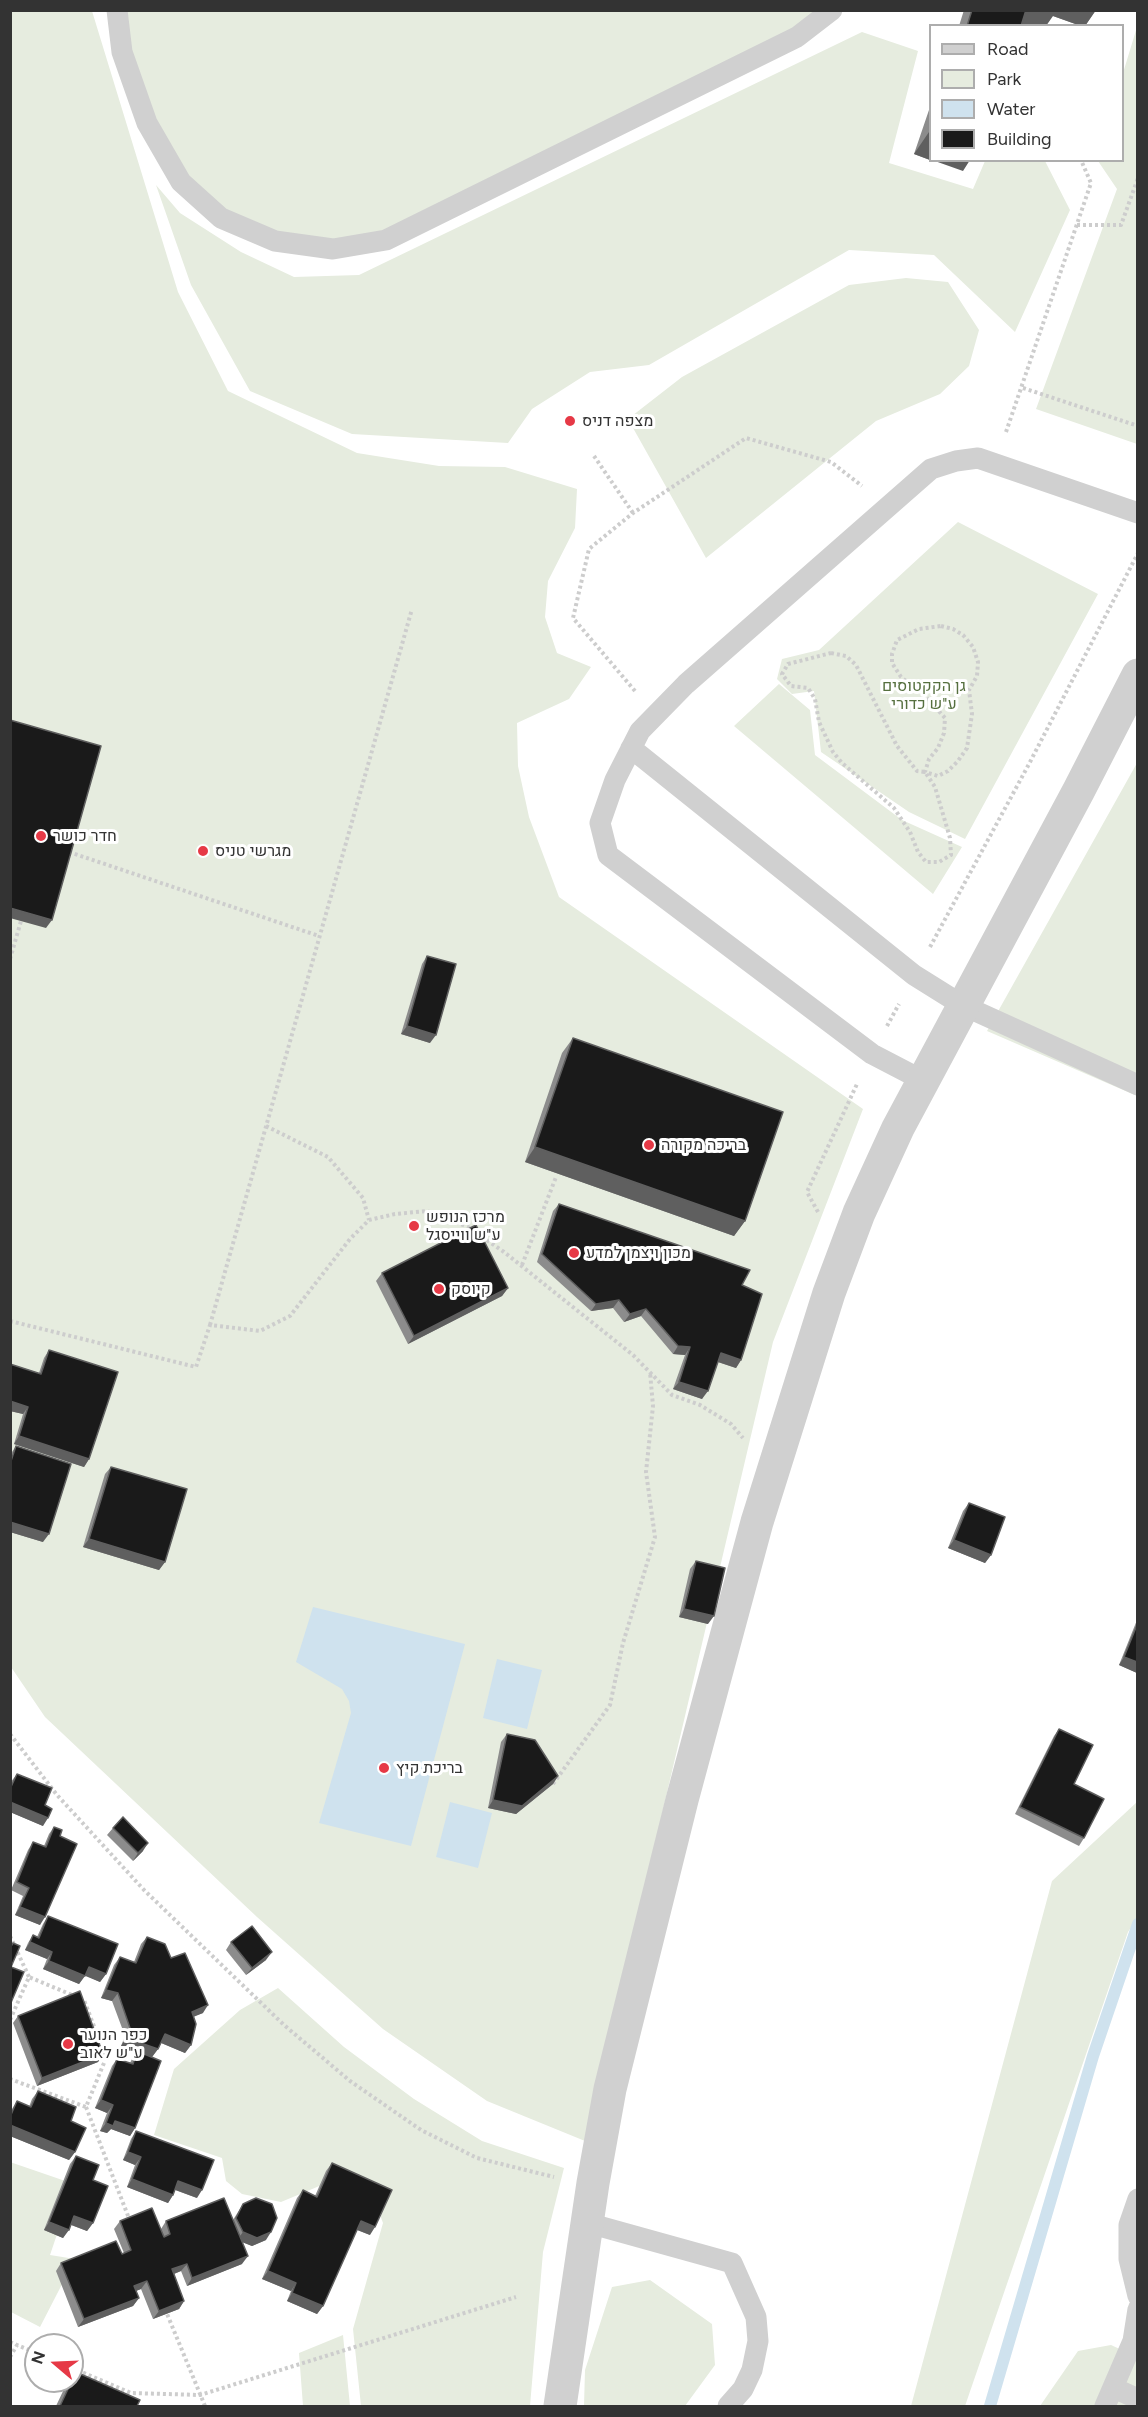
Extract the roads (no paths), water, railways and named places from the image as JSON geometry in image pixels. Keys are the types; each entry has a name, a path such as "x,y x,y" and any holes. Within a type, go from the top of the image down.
{"street":[{"path":"560,2406 593,2183 610,2089 680,1812 772,1469 842,1258 859,1213 922,1080 1079,790 1137,675"}],"lane":[{"path":"117,10 123,52 147,123 181,182 221,218 275,242 333,249 386,240 797,37 832,10"},
{"path":"922,1080 872,1054 608,855 600,823 615,780 640,731 686,684 932,470 956,461 978,458 1137,513"},
{"path":"632,748 915,975 962,1005 1137,1085"},
{"path":"1137,2199 1129,2225 1129,2259 1137,2296"},
{"path":"588,2223 732,2263 756,2317 758,2341 752,2370 743,2389 728,2406"},
{"path":"1137,2309 1133,2341 1109,2397 1137,2399"}],"water":[{"name":"בריכת קיץ","path":"313,1607 465,1644 411,1846 319,1823 351,1713 349,1701 342,1689 296,1662"},
{"path":"497,1659 542,1670 527,1729 483,1718"},
{"path":"450,1802 492,1813 478,1868 436,1857"}],"waterway":[{"path":"990,2406 1093,2056 1138,1924"}],"place":[{"name":"מצפה דניס","path":"570,421"},
{"name":"חדר כושר","path":"41,836"},
{"name":"מגרשי טניס","path":"203,851"},
{"name":"בריכה מקורה","path":"649,1145"},
{"name":"מרכז הנופש ע\"ש ווייסגל","path":"414,1226"},
{"name":"מכון ויצמן למדע","path":"574,1253"},
{"name":"קיוסק","path":"439,1289"},
{"name":"בריכת קיץ","path":"384,1768"},
{"name":"כפר הנוער ע\"ש לאוב","path":"68,2044"}],"park label":[{"name":"גן הקקטוסים ע\"ש כדורי","path":"924,695"}]}
